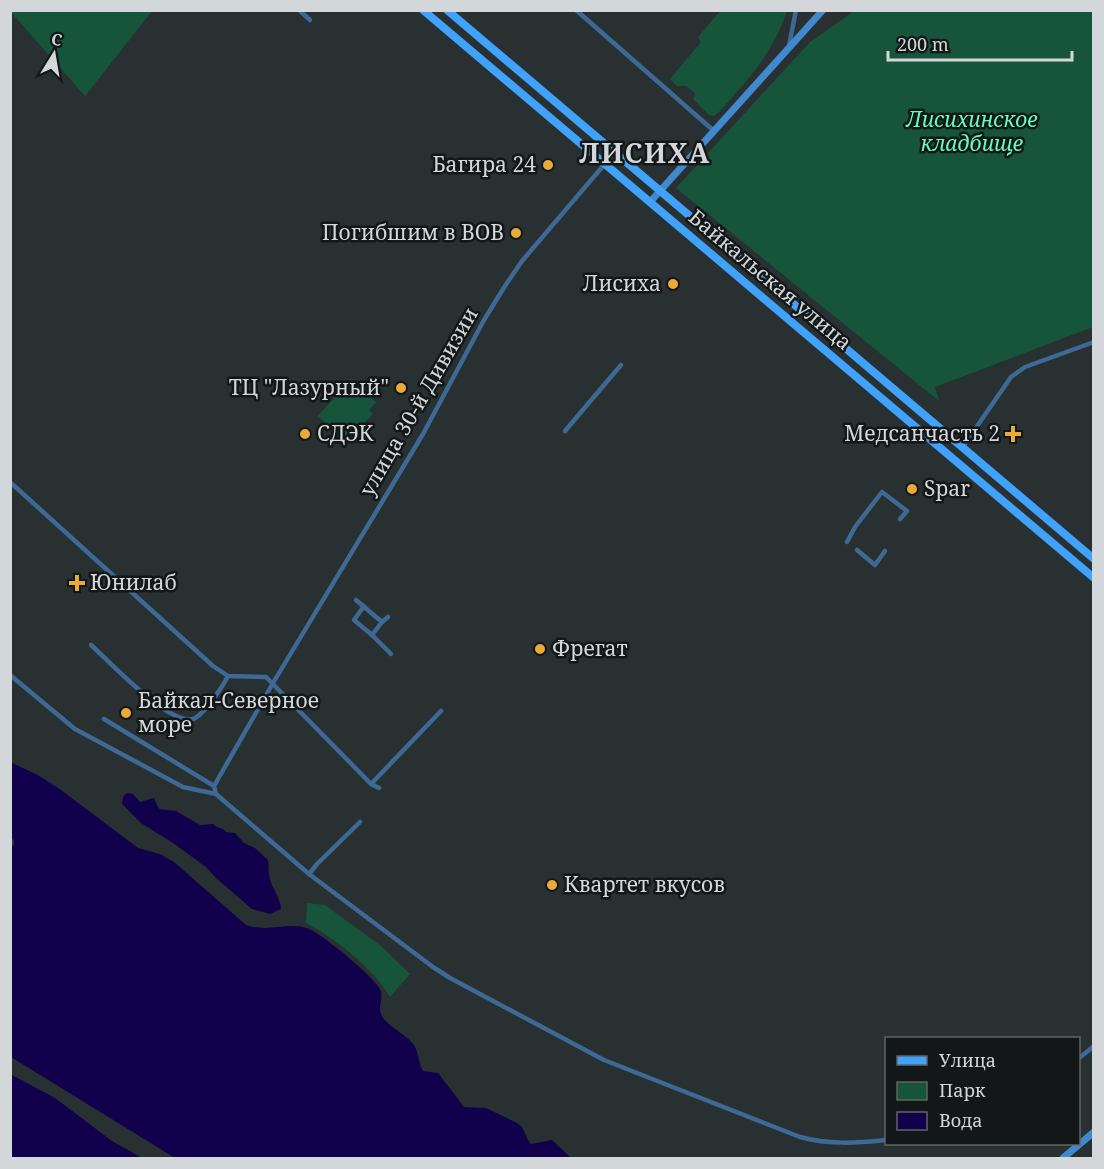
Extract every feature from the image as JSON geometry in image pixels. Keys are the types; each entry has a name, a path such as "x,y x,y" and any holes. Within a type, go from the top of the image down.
{"main road":[{"name":"Байкальская улица","path":"423,10 1094,578"},
{"name":"Байкальская улица","path":"447,10 1094,559"},
{"path":"650,202 823,10"},
{"path":"1080,1144 1094,1132"},
{"path":"1064,1158 1079,1145"}],"street":[{"path":"299,10 310,20"},
{"path":"576,10 714,132"},
{"path":"789,46 796,10"},
{"name":"улица 30-й Дивизии","path":"214,786 273,683 423,434 484,320 505,286 522,261 615,152"},
{"path":"962,448 1011,377 1025,367 1094,342"},
{"path":"565,431 621,365"},
{"path":"10,482 213,666 228,676 266,677 371,784 379,788"},
{"path":"846,542 882,492 907,511 900,519"},
{"path":"857,550 874,565 885,551"},
{"path":"356,600 382,622"},
{"path":"364,606 354,620 391,654"},
{"path":"372,635 388,617"},
{"path":"91,645 125,678 166,712 185,719 199,716 228,676"},
{"path":"10,675 75,729 183,787 216,794 309,874 433,967 571,1044 674,1089 811,1140 848,1144 885,1140"},
{"path":"371,784 441,711"},
{"path":"104,719 214,786 216,794"},
{"path":"309,874 360,822"},
{"path":"1080,1057 1094,1046"}],"green space":[{"path":"11,10 152,11 85,96"},
{"path":"721,10 787,11 777,35 758,66 714,116 709,115 693,99 695,93 686,86 677,86 670,79 701,42 698,37"},
{"name":"Лисихинское кладбище","path":"854,11 1093,11 1093,327 935,387 939,401 676,188 810,42"},
{"path":"351,379 376,402 369,410 373,414 354,434 350,431 343,439 318,416"},
{"path":"307,903 325,905 381,946 410,974 390,997 383,986 353,955 306,923"}],"water":[{"path":"10,762 38,775 61,790 138,848 160,854 174,862 246,925 262,928 301,927 325,939 378,985 381,991 380,1008 383,1018 414,1045 423,1071 438,1073 464,1107 486,1108 522,1127 531,1144 552,1140 571,1158 175,1158 11,1057 10,849 14,840 10,838"},
{"path":"127,793 133,794 140,802 154,798 159,809 176,811 200,825 213,824 226,832 235,833 244,843 255,848 268,860 271,883 281,909 270,914 252,909 206,867 141,823 122,804 123,797"},
{"path":"10,1074 55,1098 112,1141 142,1158 11,1158"}],"place":[{"name":"Багира 24","path":"548,165"},
{"name":"Погибшим в ВОВ","path":"516,233"},
{"name":"Лисиха","path":"673,284"},
{"name":"ТЦ \"Лазурный\"","path":"401,388"},
{"name":"СДЭК","path":"305,434"},
{"name":"Медсанчасть 2","path":"1013,434"},
{"name":"Spar","path":"912,489"},
{"name":"Юнилаб","path":"77,583"},
{"name":"Фрегат","path":"540,649"},
{"name":"Байкал-Северное море","path":"126,713"},
{"name":"Квартет вкусов","path":"552,885"}],"district":[{"name":"ЛИСИХА","path":"645,154"}]}
